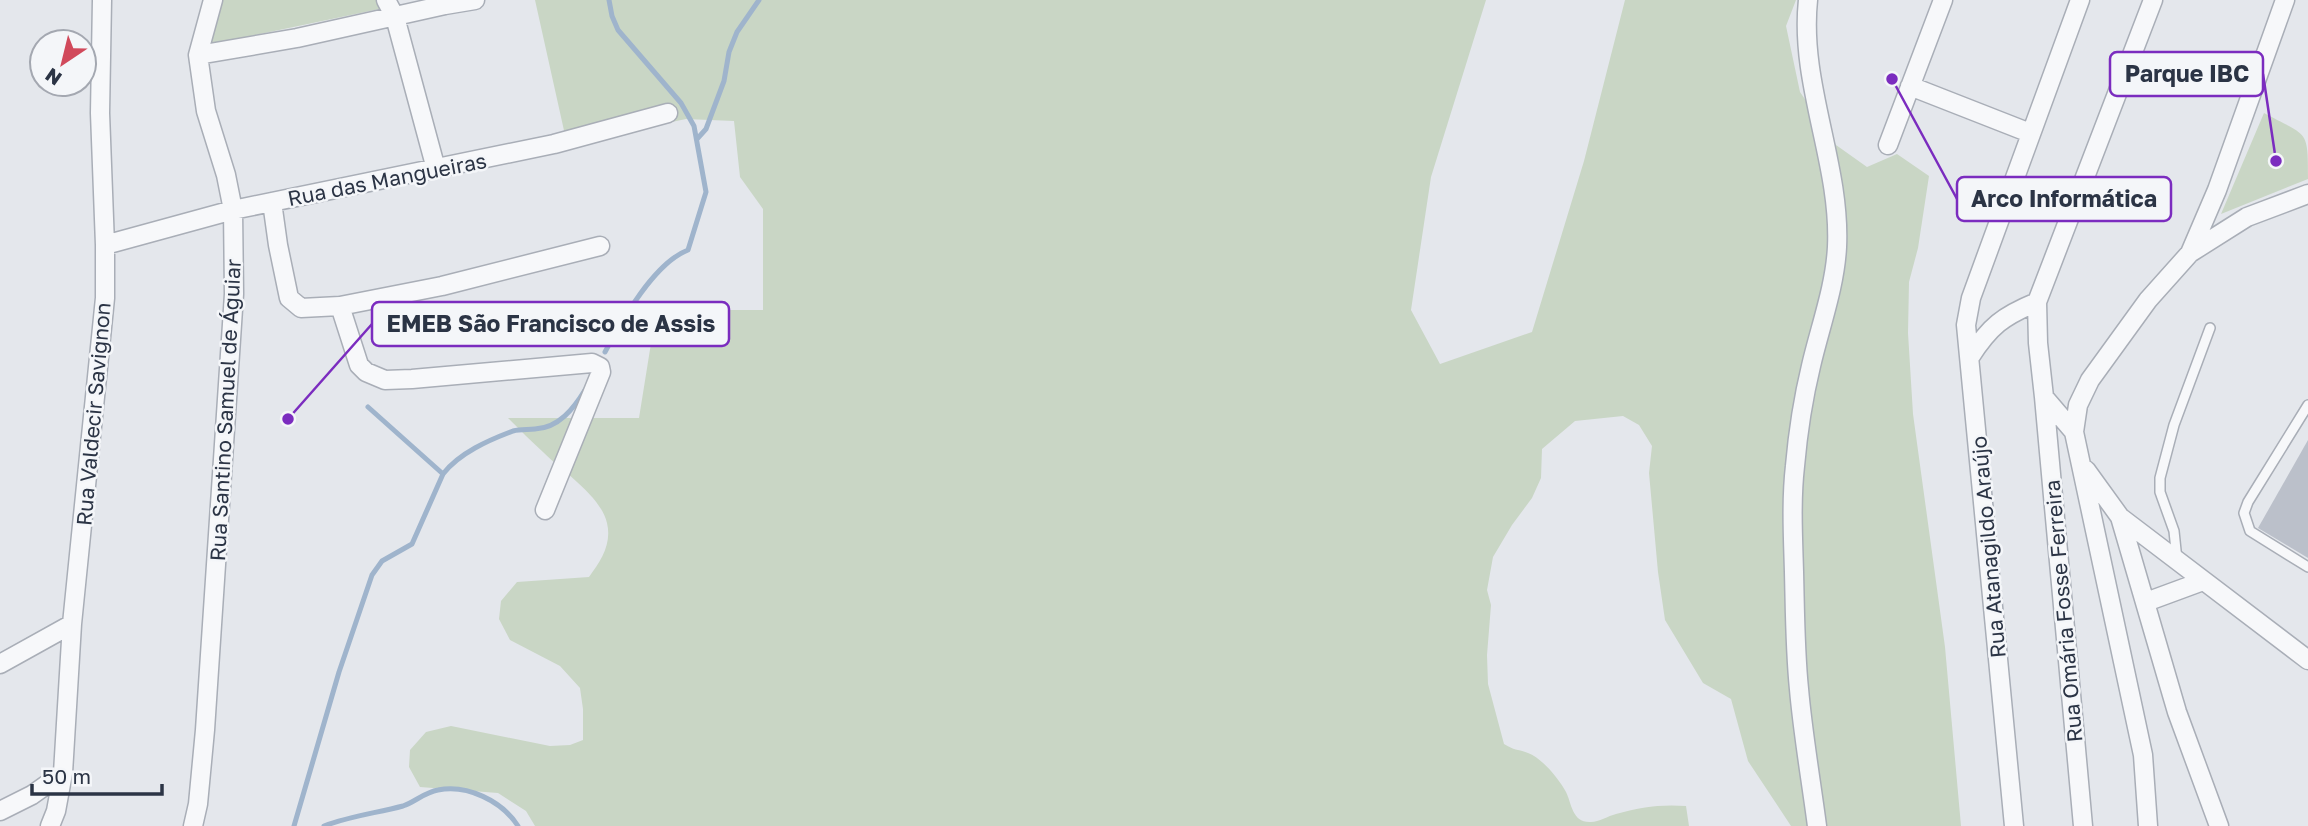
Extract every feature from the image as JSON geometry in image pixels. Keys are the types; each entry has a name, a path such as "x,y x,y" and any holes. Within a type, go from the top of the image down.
{"street":[{"name":"Rua Valdecir Savignon","path":"50,826 56,811 63,773 72,624 102,336 105,245 100,113 102,0"},
{"name":"Rua Santino Samuel de Águiar","path":"193,826 198,804 205,730 234,294 233,210 226,175 206,111 198,55 213,0"},
{"path":"386,0 395,17 436,169"},
{"path":"198,55 298,38 475,0"},
{"path":"1808,0 1806,20 1811,75 1837,210 1837,250 1832,282 1810,367 1799,425 1793,508 1799,688 1817,826"},
{"path":"1888,145 1943,0"},
{"name":"Rua Atanagildo Araújo","path":"2014,826 1966,324 1971,298 2080,0"},
{"path":"1970,357 1984,335 1999,319 2037,302 2154,0"},
{"path":"2190,253 2217,190 2285,0"},
{"path":"1910,86 2030,133"},
{"name":"Rua das Mangueiras","path":"105,245 233,210 554,144 668,113"},
{"path":"2148,826 2143,755 2074,432 2078,405 2090,380 2148,300 2190,253 2247,217 2308,194"},
{"path":"272,202 282,271 289,298 301,308 340,306 442,286 600,246"},
{"name":"Rua Omária Fosse Ferreira","path":"2037,302 2038,343 2082,826"},
{"path":"340,306 359,365 366,372 385,380 598,364 601,372 545,510"},
{"path":"2044,397 2074,432"},
{"path":"2082,464 2120,517 2306,663"},
{"path":"2120,517 2178,712 2219,826"},
{"path":"2146,602 2203,581"},
{"path":"0,664 72,624"},
{"path":"0,811 32,795 63,773"}],"lane":[{"path":"2177,561 2174,531 2161,492 2160,478 2174,425 2210,328"},
{"path":"2308,405 2248,502 2244,513 2250,531 2308,567"}],"green space":[{"path":"217,0 384,0 389,7 208,45"},
{"path":"535,0 1486,0 1431,177 1411,310 1440,364 1532,332 1584,161 1625,0 1796,0 1786,26 1800,92 1836,145 1867,167 1897,154 1929,176 1918,248 1909,282 1908,333 1913,414 1945,647 1961,826 1791,826 1748,761 1731,699 1703,683 1665,620 1649,473 1652,446 1639,425 1623,416 1575,421 1542,449 1541,478 1532,498 1493,557 1487,590 1491,605 1488,684 1504,744 1533,756 1544,764 1563,787 1576,816 1580,819 1594,822 1642,808 1686,806 1689,826 535,826 526,811 498,793 420,787 409,767 410,750 426,732 451,726 550,746 570,745 583,740 580,688 560,666 510,640 499,619 501,601 517,582 589,577 607,545 607,523 589,494 508,418 639,418 657,306 695,310 763,310 763,209 740,177 734,121 686,119 567,144"},
{"path":"2264,113 2297,131 2306,142 2308,179 2221,214"}],"building":[{"path":"2308,440 2308,558 2258,528"}],"waterway":[{"path":"605,352 651,280 675,257 688,250 706,192 694,126 681,103 618,30 609,0"},
{"path":"697,139 706,129 724,81 729,52 737,32 759,0"},
{"path":"294,826 339,672 372,575 382,561 412,544 443,474 450,466 485,443 513,431 551,425 571,410 585,390"},
{"path":"368,407 443,474"},
{"path":"324,826 403,806 429,793 449,789 483,796 503,809 518,826"}],"place":[{"name":"Arco Informática","path":"1892,79"},
{"name":"Parque IBC","path":"2276,161"},
{"name":"EMEB São Francisco de Assis","path":"288,419"}]}
